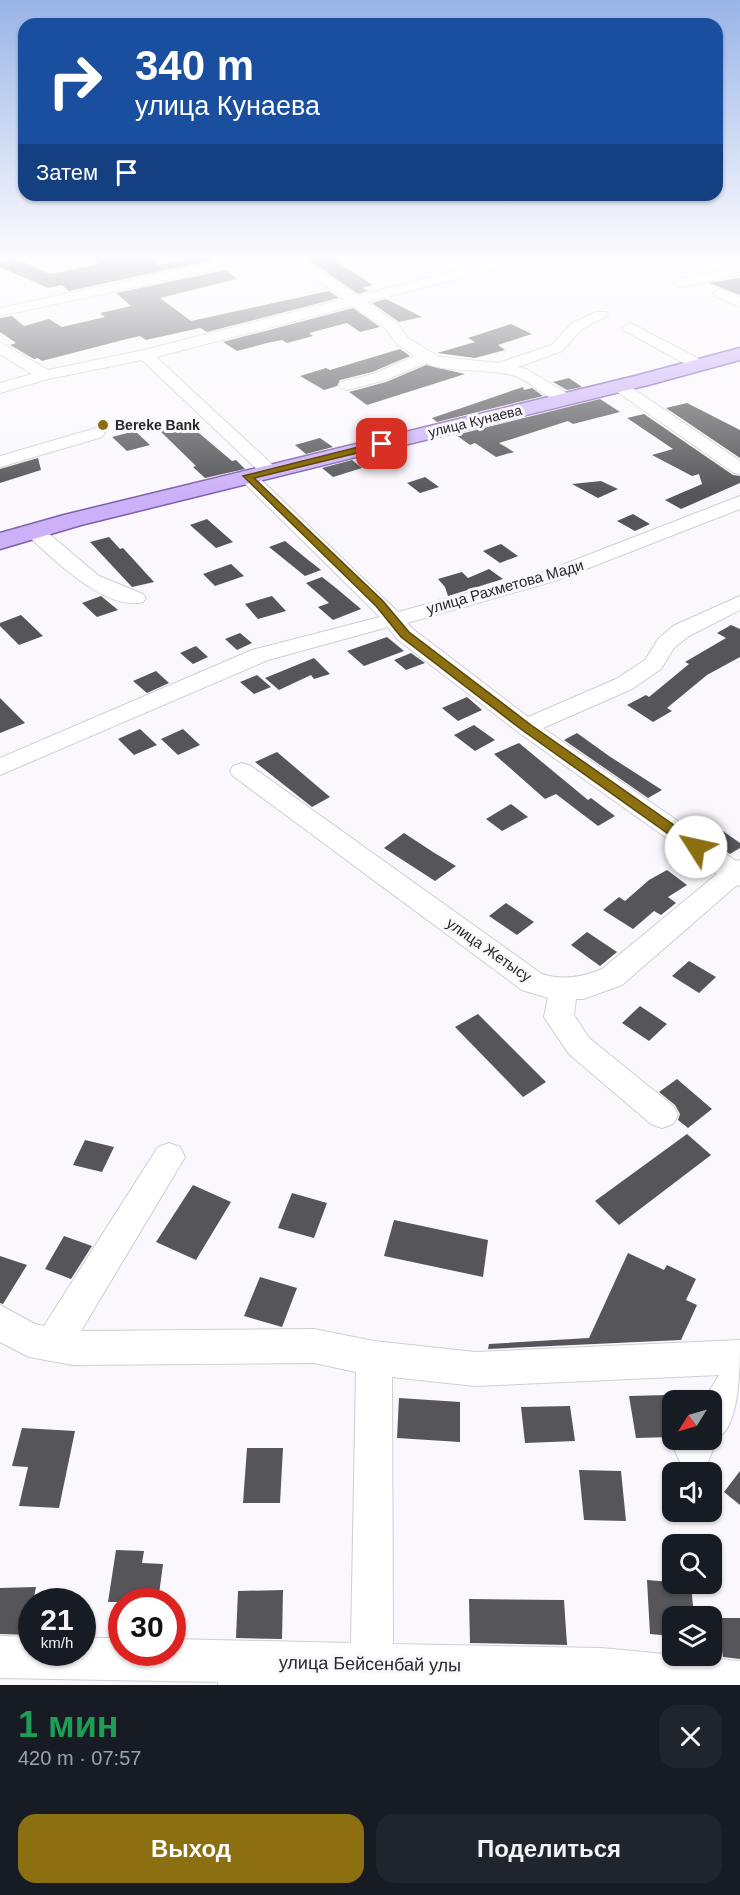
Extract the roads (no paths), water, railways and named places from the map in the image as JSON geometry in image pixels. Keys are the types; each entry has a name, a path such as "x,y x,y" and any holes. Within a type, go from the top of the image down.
{"main road":[{"name":"улица Кунаева","path":"0,541 740,354"}],"street":[{"path":"0,388 45,375 145,355 215,337"},
{"path":"399,337 425,358 435,362 503,367 520,372 564,399"},
{"path":"503,367 557,348 567,337"},
{"path":"646,337 699,365"},
{"path":"0,347 45,375"},
{"path":"145,355 405,634 526,727 738,873"},
{"path":"346,385 379,377 425,358"},
{"path":"619,386 740,469"},
{"path":"0,462 96,433"},
{"name":"улица Рахметова Мади","path":"0,767 260,654 551,576 740,502"},
{"path":"34,531 89,580 111,592 136,598"},
{"path":"526,727 624,684 653,663 666,644 681,631 740,602"},
{"name":"улица Жетысу","path":"242,771 532,982 550,988 583,988 612,977 738,873"},
{"path":"564,988 560,1017 579,1046 662,1115"},
{"path":"53,1344 169,1157"},
{"path":"0,1322 29,1340 73,1348 314,1346 374,1358 475,1368 740,1357"},
{"path":"372,1664 374,1358"},
{"path":"722,1404 740,1374"},
{"name":"улица Бейсенбай улы","path":"0,1657 239,1673 372,1664 602,1669 740,1682"}],"place":[{"name":"Bereke Bank","path":"103,425"}]}
